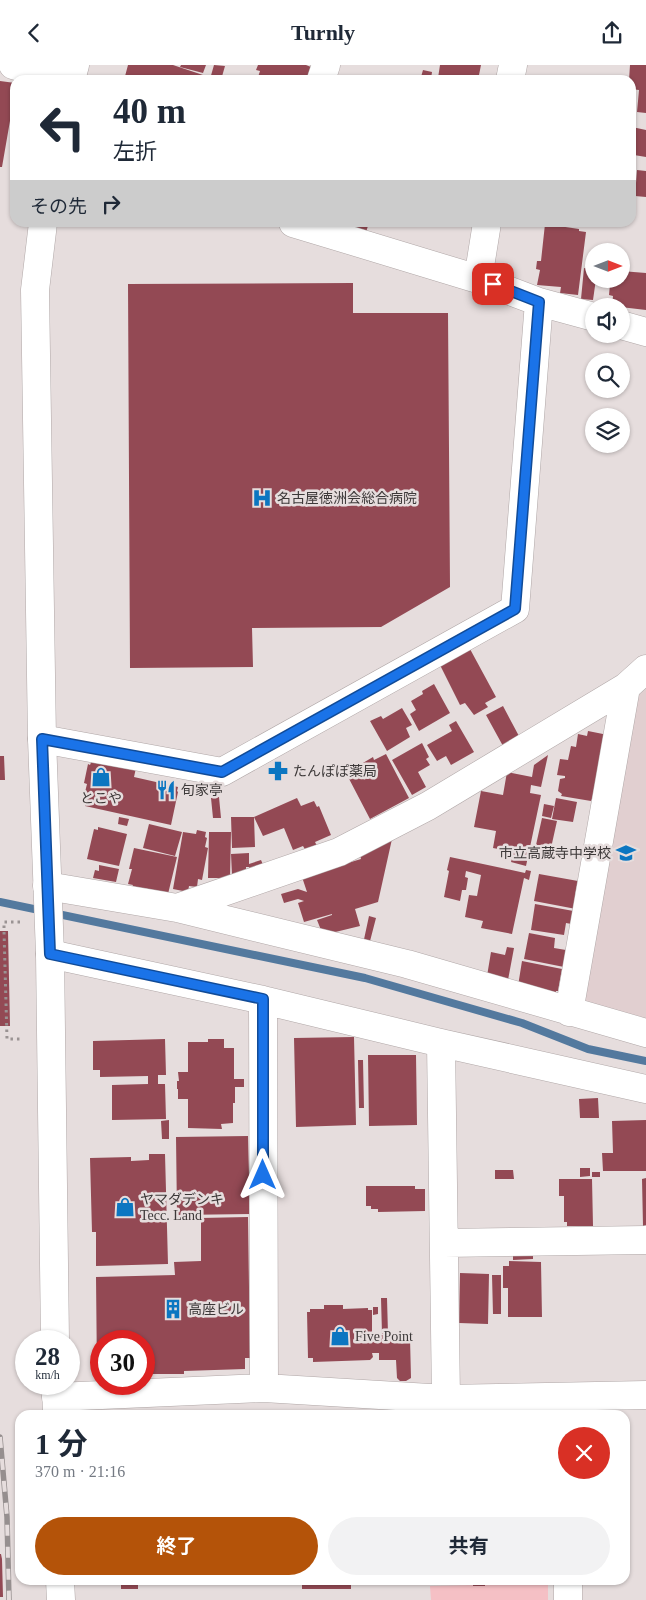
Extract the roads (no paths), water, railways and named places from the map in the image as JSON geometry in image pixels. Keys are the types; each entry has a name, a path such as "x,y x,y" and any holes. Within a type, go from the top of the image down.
{"street":[{"path":"13,65 48,75"},
{"path":"43,227 35,290 42,739 50,954 55,1330"},
{"path":"306,227 478,279 539,302 585,315"},
{"path":"478,279 486,227"},
{"path":"42,739 222,772 515,609 539,302"},
{"path":"630,328 646,332"},
{"path":"177,908 339,852 428,806 626,687 646,669"},
{"path":"569,1012 626,687"},
{"path":"47,891 177,908 407,964 646,1033"},
{"path":"50,954 263,999 441,1043 646,1089"},
{"path":"263,999 264,1388"},
{"path":"441,1043 446,1399"},
{"path":"444,1243 646,1240"},
{"path":"56,1398 264,1388 562,1406 646,1395"},
{"path":"60,1585 61,1600"},
{"path":"568,1585 568,1600"}],"waterway":[{"path":"0,902 365,978 522,1023 588,1049 646,1061"}],"railway":[{"path":"0,1437 7,1517 9,1600"}],"place":[{"name":"名古屋徳洲会総合病院","path":"262,498"},
{"name":"たんぽぽ薬局","path":"278,771"},
{"name":"とこや","path":"101,777"},
{"name":"旬家亭","path":"166,790"},
{"name":"市立高蔵寺中学校","path":"626,853"},
{"name":"ヤマダデンキ Tecc. Land","path":"125,1207"},
{"name":"高座ビル","path":"173,1309"},
{"name":"Five Point","path":"340,1336"}]}
